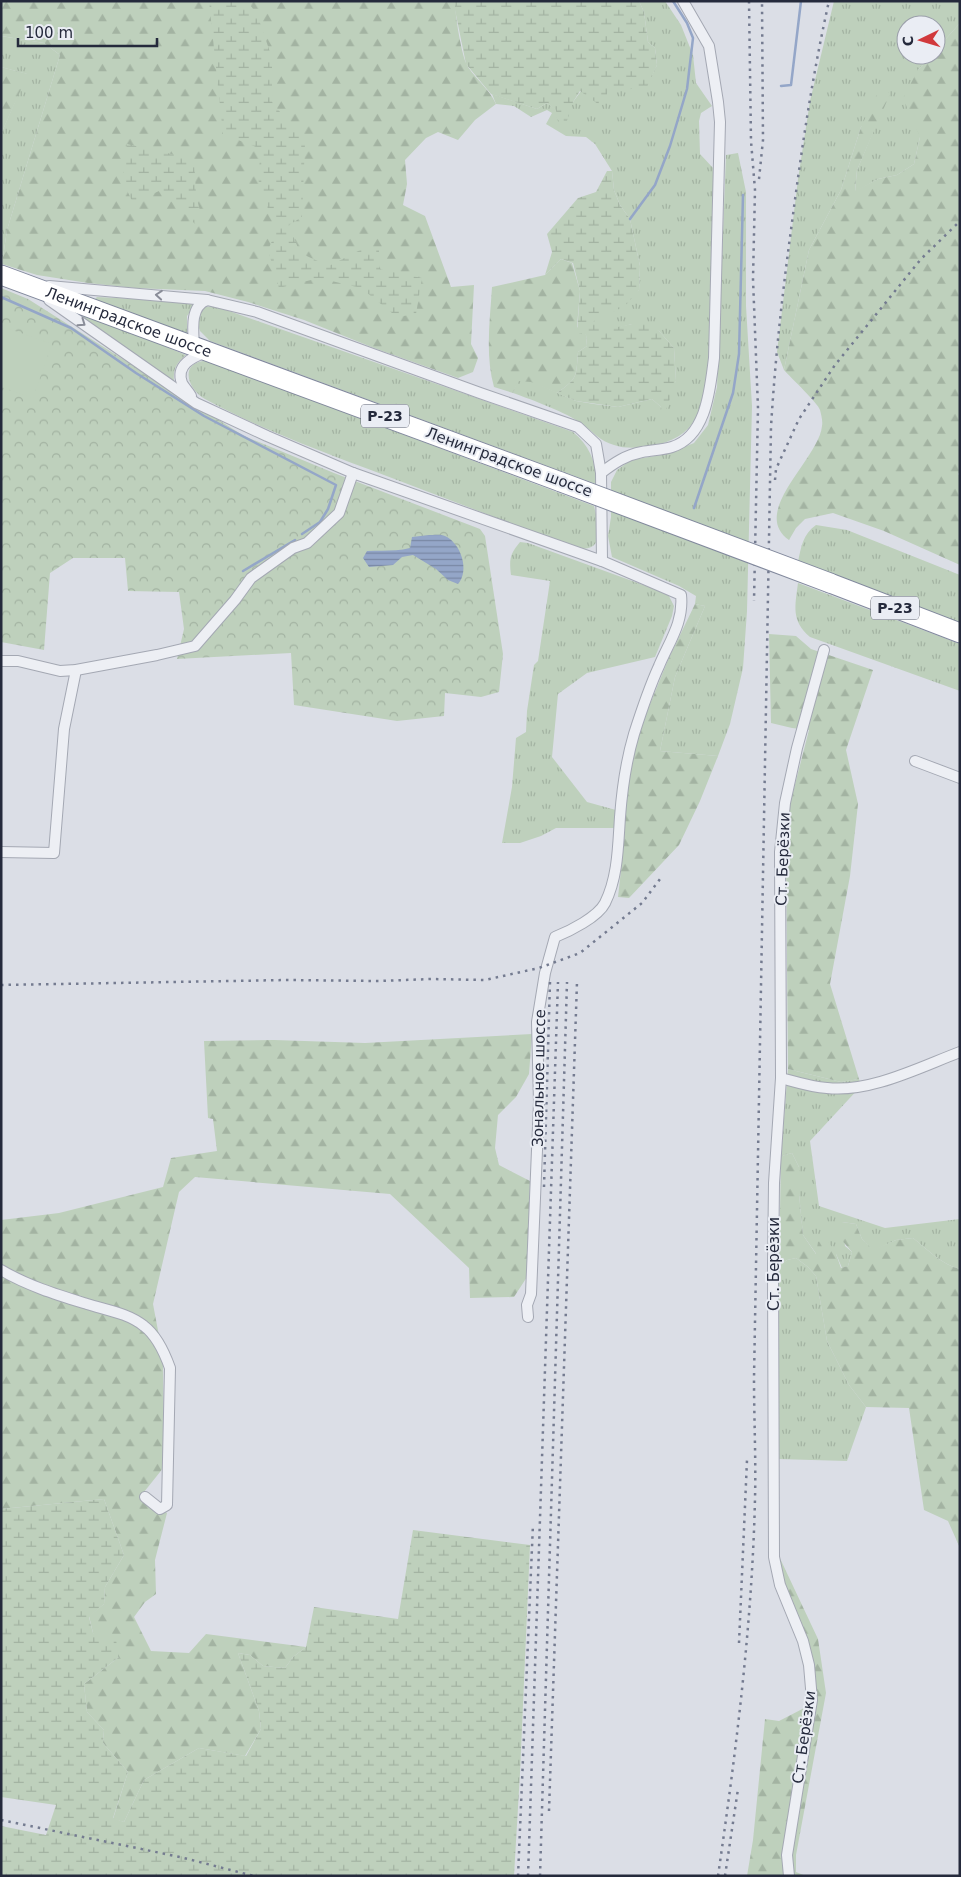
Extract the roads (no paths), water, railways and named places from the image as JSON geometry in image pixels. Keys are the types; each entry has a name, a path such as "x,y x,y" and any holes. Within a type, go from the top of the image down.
{"highway":[{"name":"Ленинградское шоссе","path":"1,275 561,482 960,633"}],"street":[{"path":"601,473 622,458 640,452 674,447 686,440 698,427 710,385 714,358 720,122 708,46 683,1"},
{"path":"28,284 207,300 257,312 480,394 578,427 596,444 601,473 602,561 352,473 196,403 28,284"},
{"path":"196,403 182,383 181,373 184,365 201,348 192,328 195,312 203,301 207,300"},
{"path":"1,661 18,661 60,671 76,670 158,655 194,646 235,600 251,578 294,548 307,543 339,513 352,473"},
{"name":"Зональное шоссе","path":"528,1317 527,1306 531,1294 540,1102 537,1022 545,973 555,937 570,931 593,915 604,906 609,894 618,855 624,785 634,735 658,666 673,639 683,608 681,595 602,561"},
{"name":"Ст. Берёзки","path":"789,1876 786,1855 812,1700 812,1684 803,1642 780,1585 774,1557 774,1183 781,1078 780,852 783,813 797,748 824,650"},
{"path":"1,852 54,853 64,729 76,670"},
{"path":"915,761 960,778"},
{"path":"781,1078 827,1088 859,1087 883,1081 960,1052"},
{"path":"1,1270 18,1280 56,1294 135,1319 146,1327 156,1341 166,1357 170,1368 167,1505 160,1508 145,1497"}],"water":[{"path":"445,536 451,540 459,551 462,558 463,572 458,584 448,580 436,569 413,555 402,557 393,565 369,567 363,558 367,551 410,548 412,537"}],"waterway":[{"path":"630,219 655,185 670,146 687,89 693,38 687,23 673,1"},
{"path":"781,86 791,85 801,1"},
{"path":"694,508 733,393 739,354 743,195"},
{"path":"1,297 71,328 136,373 204,416 336,485 328,509 320,522 302,534"},
{"path":"243,571 295,540"}],"railway":[{"path":"749,1 751,141 755,190 753,279 758,408 754,601"},
{"path":"759,179 763,140 762,1"},
{"path":"718,1876 742,1688 753,1547 755,1484 754,1378 771,427 779,328 795,201 812,87 829,1"},
{"path":"775,480 776,469 799,419 835,365 921,259 960,221"},
{"path":"1,985 287,980 485,980 539,968 580,953 642,903 660,879"},
{"path":"544,1187 550,982"},
{"path":"528,1876 558,982"},
{"path":"540,1876 567,982"},
{"path":"549,1811 577,982"},
{"path":"739,1643 747,1460"},
{"path":"518,1876 533,1524"},
{"path":"725,1876 738,1789"},
{"path":"1,1820 180,1857 254,1876"}]}
